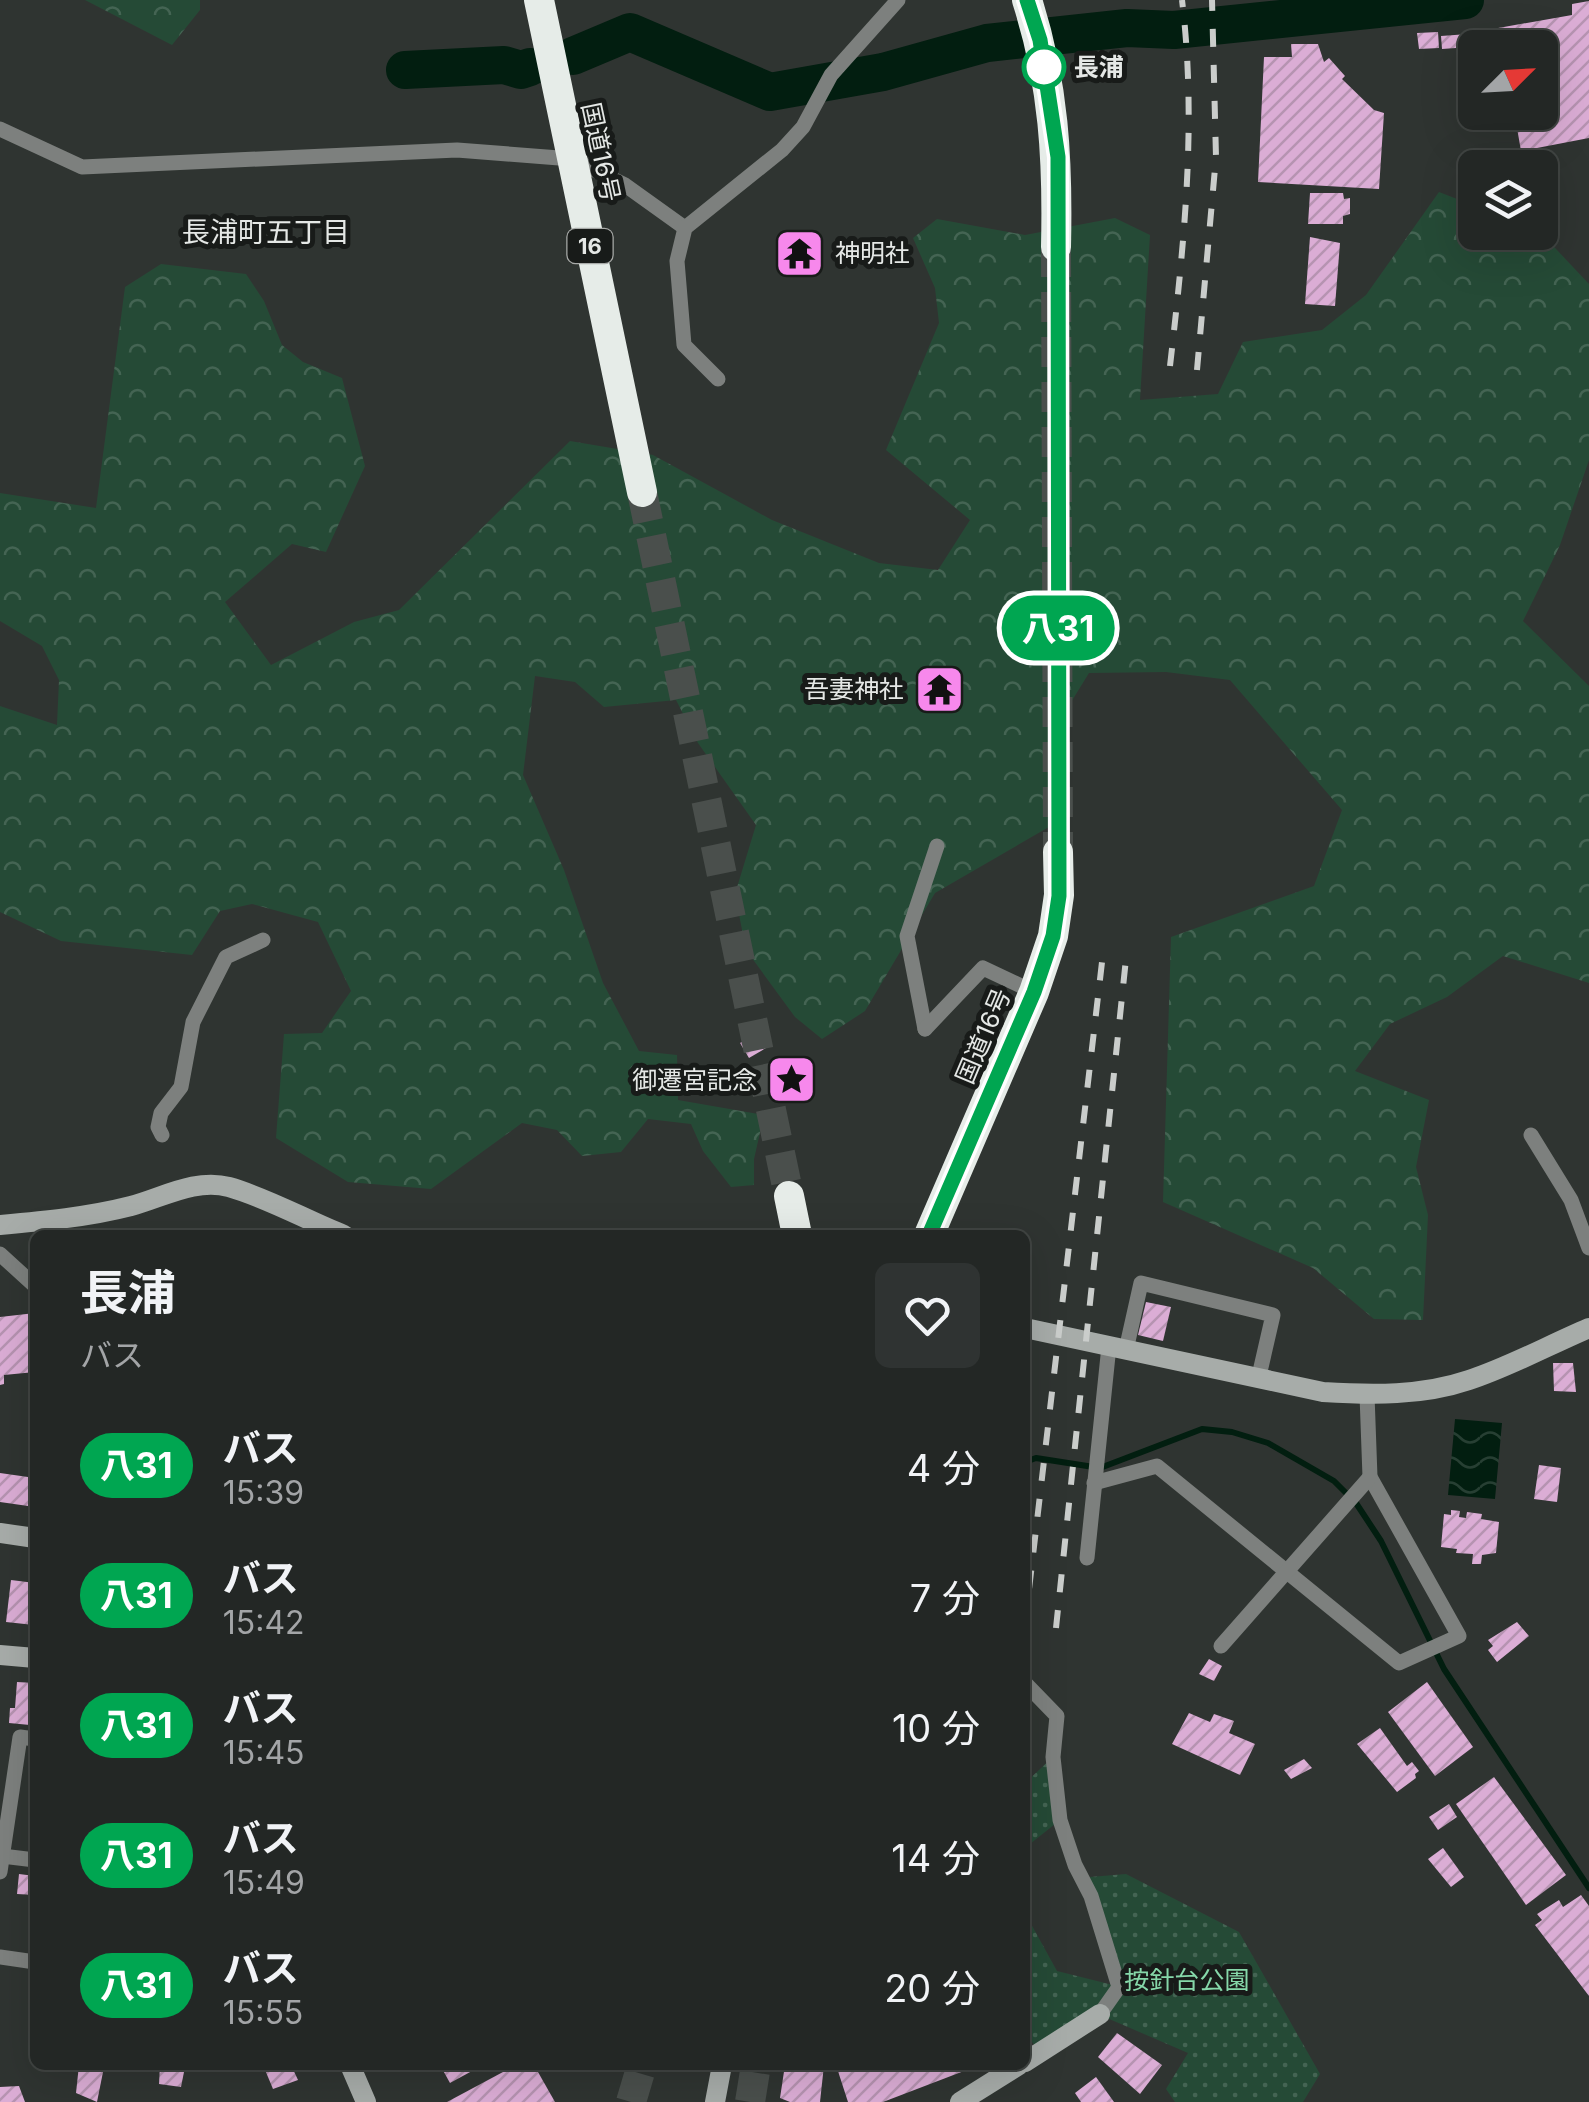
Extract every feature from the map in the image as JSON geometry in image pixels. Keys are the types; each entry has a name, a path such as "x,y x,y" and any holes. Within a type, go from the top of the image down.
{"highway":[{"name":"国道16号","path":"539,0 642,492"},
{"path":"1027,0 1040,40 1058,157 1056,247"},
{"name":"国道16号","path":"931,1230 1034,992 1053,936 1059,896 1058,852"},
{"path":"789,1196 796,1230"}],"street":[{"path":"718,379 684,344 677,261 685,228 782,150 803,127 832,74 898,0"},
{"path":"0,129 82,167 457,150 572,158 625,185 685,228"},
{"path":"936,846 907,936 926,1029 983,968 1034,992"},
{"path":"162,1135 158,1127 161,1113 180,1087 194,1022 226,957 263,940"},
{"path":"1531,1135 1571,1200 1589,1248"},
{"path":"0,1225 64,1219 203,1186 227,1186 331,1230"},
{"path":"0,1254 30,1281"},
{"path":"1087,1558 1094,1483 1118,1348 1142,1283 1273,1314 1259,1376"},
{"path":"1030,1329 1323,1392 1367,1395 1419,1392 1468,1380 1589,1328"},
{"path":"1094,1483 1157,1466 1399,1663 1459,1636 1370,1476 1367,1395"},
{"path":"1221,1646 1370,1476"},
{"path":"0,1533 30,1537"},
{"path":"0,1655 30,1658"},
{"path":"1030,1688 1056,1716 1053,1758 1060,1820 1075,1865 1091,1896 1118,1987 1100,2014 1030,2058"},
{"path":"30,1739 20,1738 1,1864 30,1861"},
{"path":"0,1957 30,1961"},
{"path":"352,2070 366,2102"},
{"path":"715,2102 721,2070"},
{"path":"960,2102 1011,2070"}],"green space":[{"path":"85,0 200,0 200,10 172,45"},
{"path":"1439,192 1458,199 1458,250 1557,250 1589,284 1589,460 1560,545 1523,621 1589,686 1589,983 1503,956 1447,997 1390,1024 1355,1071 1429,1100 1416,1167 1428,1215 1423,1320 1374,1319 1313,1268 1163,1202 1171,937 1314,886 1342,810 1230,680 1166,672 1089,673 1052,733 1068,816 935,893 865,1011 822,1039 795,1017 746,950 735,894 756,825 698,743 676,700 604,707 575,682 535,676 523,775 564,870 603,983 639,1051 677,1055 678,1100 764,1115 754,1159 754,1185 731,1187 703,1151 691,1124 648,1119 621,1152 582,1156 557,1130 522,1123 431,1189 348,1182 276,1138 284,1034 322,1033 351,991 318,922 252,904 220,911 192,955 61,941 0,912 0,706 57,725 59,680 42,646 0,621 0,493 96,508 125,287 161,264 246,274 264,301 282,345 303,362 342,378 365,466 326,552 292,544 225,602 271,665 354,622 399,610 570,441 653,455 772,520 879,563 938,570 970,520 886,450 939,323 935,288 913,238 937,219 1025,235 1115,218 1150,235 1140,400 1218,394 1243,342 1322,330 1366,295"},
{"path":"1053,1757 1060,1820 1030,1844 1030,1778"},
{"name":"按針台公園","path":"1126,1874 1239,1932 1320,2074 1303,2102 1175,2102 1166,2089 1188,2053 1100,2015 1040,2053 1030,2039 1030,1922 1057,1971 1117,1986 1091,1896 1090,1877"}],"water":[{"path":"1455,1419 1502,1423 1495,1499 1448,1495"}],"building":[{"path":"1589,1 1589,138 1521,150 1517,130 1558,130 1558,30 1487,30 1572,15 1572,4"},
{"path":"1438,32 1439,48 1419,49 1417,33"},
{"path":"1458,35 1458,53 1456,48 1442,49 1441,36"},
{"path":"1291,44 1318,44 1324,62 1329,58 1345,76 1342,79 1374,110 1384,113 1379,189 1258,182 1264,57 1292,57"},
{"path":"1310,193 1343,193 1344,199 1350,198 1350,214 1343,216 1343,224 1308,224"},
{"path":"1310,237 1340,243 1335,306 1305,304"},
{"name":"吾妻神社","path":"943,674 955,693 935,705 923,686"},
{"path":"757,1033 766,1048 749,1058 740,1043"},
{"path":"1146,1302 1171,1307 1163,1341 1138,1335"},
{"path":"30,1314 30,1372 4,1375 4,1384 0,1385 0,1317"},
{"path":"1553,1363 1573,1363 1576,1392 1554,1391"},
{"path":"1539,1465 1561,1468 1557,1502 1534,1499"},
{"path":"0,1473 30,1477 30,1506 0,1502"},
{"path":"1451,1510 1460,1511 1459,1517 1466,1518 1467,1512 1499,1522 1496,1553 1482,1555 1481,1564 1472,1564 1473,1554 1441,1547 1444,1514 1451,1515"},
{"path":"11,1580 30,1582 30,1625 6,1622"},
{"path":"1517,1622 1529,1636 1497,1662 1488,1650 1493,1646 1488,1640"},
{"path":"1209,1659 1222,1666 1214,1681 1199,1674"},
{"path":"17,1682 30,1683 30,1725 9,1723 10,1708 15,1708"},
{"path":"1427,1682 1473,1747 1435,1776 1388,1712"},
{"path":"1189,1713 1210,1722 1214,1714 1234,1721 1229,1733 1255,1744 1240,1775 1172,1744"},
{"path":"1380,1728 1407,1766 1412,1762 1419,1771 1397,1792 1357,1744"},
{"path":"1304,1759 1312,1768 1291,1779 1284,1770"},
{"path":"1494,1777 1566,1875 1526,1905 1456,1804"},
{"path":"1449,1804 1457,1817 1438,1830 1429,1817"},
{"path":"1443,1848 1464,1877 1451,1887 1428,1859"},
{"path":"19,1874 30,1875 30,1895 17,1894"},
{"path":"1581,1895 1589,1906 1589,1996 1535,1925 1542,1920 1537,1914 1559,1900 1563,1907"},
{"path":"1117,2033 1162,2065 1140,2094 1098,2057"},
{"path":"78,2070 103,2070 97,2102 76,2093"},
{"path":"160,2070 184,2070 181,2087 159,2084"},
{"path":"265,2070 293,2070 298,2080 273,2089"},
{"path":"443,2070 474,2070 450,2083"},
{"path":"507,2070 537,2070 555,2102 447,2102"},
{"path":"784,2070 823,2070 820,2102 780,2098"},
{"path":"838,2070 964,2070 883,2102 848,2102"},
{"path":"1096,2077 1114,2102 1081,2102 1075,2093"},
{"path":"19,2086 25,2102 0,2102 0,2087"}],"waterway":[{"path":"573,56 630,32 770,92 883,72 987,43 1127,28 1174,30 1465,0"},
{"path":"405,70 530,67"},
{"path":"1030,1460 1100,1468 1202,1429 1232,1432 1268,1443 1334,1481 1356,1503 1381,1541 1444,1669 1589,1888"}],"tunnel":[{"path":"1056,247 1058,852"},
{"path":"642,492 789,1196"},
{"path":"631,2102 641,2070"},
{"path":"750,2102 755,2070"}],"railway":[{"path":"1170,366 1184,229 1188,138 1182,0"},
{"path":"1197,370 1216,157 1212,0"},
{"path":"1030,1581 1104,945"},
{"path":"1056,1628 1127,949"}],"bus line":[{"name":"八31","path":"931,1230 1034,992 1053,936 1059,896 1058,157 1040,40 1027,0"}],"place":[{"name":"長浦","path":"1044,67"},
{"name":"神明社","path":"800,253"},
{"name":"吾妻神社","path":"939,689"},
{"name":"御遷宮記念","path":"792,1080"}],"district":[{"name":"長浦町五丁目","path":"266,232"}]}
